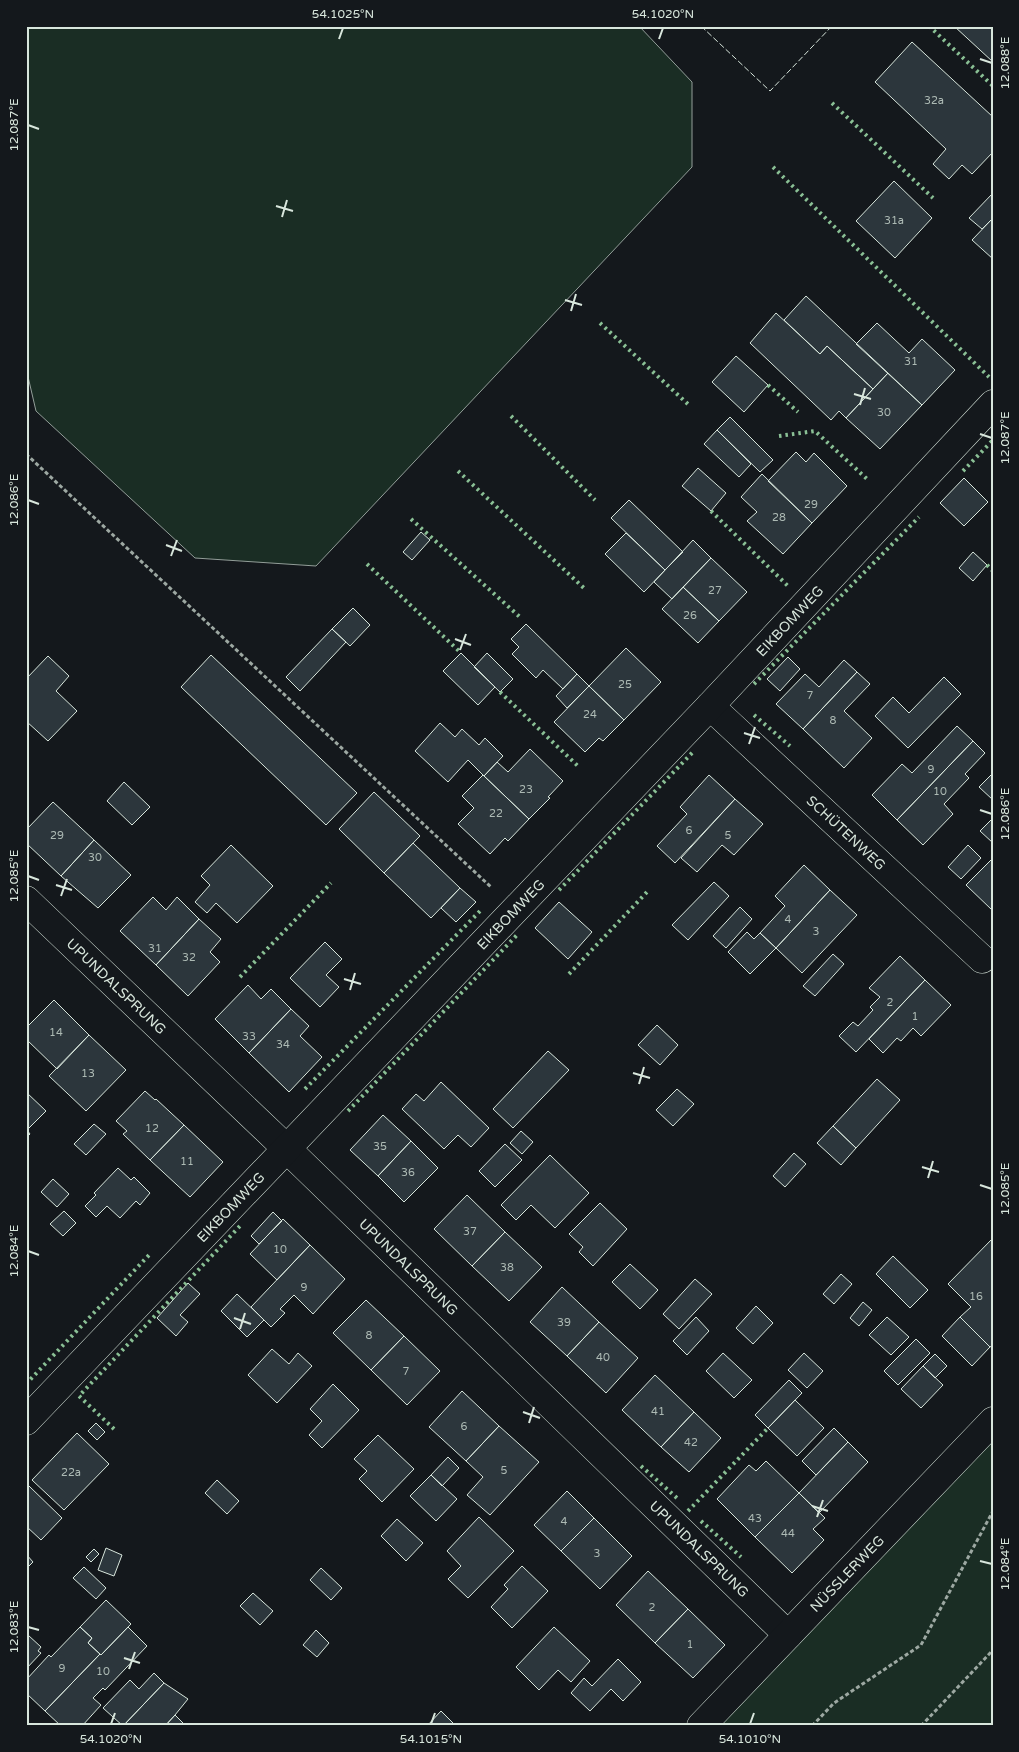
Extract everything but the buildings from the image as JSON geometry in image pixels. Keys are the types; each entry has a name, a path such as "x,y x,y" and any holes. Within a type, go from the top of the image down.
{"street":[{"name":"EIKBOMWEG","path":"26,1421 710,706 993,404"},
{"name":"SCHÜTENWEG","path":"710,706 982,958"},
{"name":"UPUNDALSPRUNG","path":"26,900 287,1149 788,1635"},
{"name":"NÜSSLERWEG","path":"701,1726 993,1421"}],"path":[{"path":"26,454 516,910"},
{"path":"812,1726 834,1703 921,1645 993,1510"},
{"path":"921,1726 993,1650"}],"green space":[{"path":"26,26 639,26 692,82 692,167 316,566 195,558 36,411 26,368"},
{"path":"993,1421 993,1726 701,1726"}],"hedge":[{"path":"929,26 993,86"},
{"path":"832,103 933,198"},
{"path":"773,167 989,377"},
{"path":"600,323 690,406"},
{"path":"768,385 798,412"},
{"path":"511,416 595,500"},
{"path":"779,436 815,431 867,479"},
{"path":"963,471 993,440"},
{"path":"458,471 586,590"},
{"path":"711,511 789,587"},
{"path":"754,684 919,517"},
{"path":"411,519 521,618"},
{"path":"367,564 461,653"},
{"path":"987,565 993,571"},
{"path":"500,692 580,768"},
{"path":"754,715 790,746"},
{"path":"559,890 693,752"},
{"path":"240,977 331,883"},
{"path":"569,974 647,892"},
{"path":"305,1089 482,909"},
{"path":"348,1111 517,935"},
{"path":"114,1429 79,1396 240,1226"},
{"path":"26,1384 151,1253"},
{"path":"688,1511 768,1428"},
{"path":"641,1466 677,1498"},
{"path":"701,1521 741,1557"}],"fence":[{"path":"701,26 770,91 832,26"}]}
